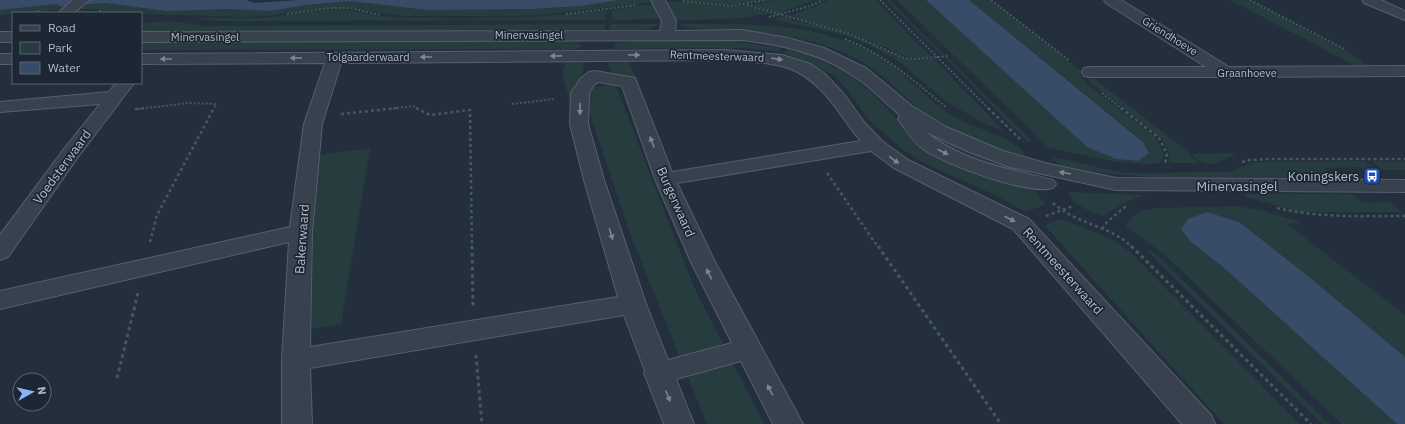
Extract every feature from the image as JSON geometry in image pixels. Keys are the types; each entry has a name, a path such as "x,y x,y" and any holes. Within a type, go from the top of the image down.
{"street":[{"name":"Griendhoeve","path":"1112,0 1228,73"},
{"path":"1369,0 1405,16"},
{"path":"659,1 669,22 667,35"},
{"name":"Minervasingel","path":"142,37 597,55 667,35 742,35 795,43 838,60 860,72 876,83 898,105 917,134 938,150 961,161 993,173 1041,176 1090,188 1116,184 1405,186"},
{"path":"0,37 12,37"},
{"path":"597,55 587,82 580,93 579,124 594,180 633,304 658,373 679,424"},
{"name":"Tolgaarderwaard","path":"142,60 597,55"},
{"name":"Rentmeesterwaard","path":"597,55 726,55 782,60 805,68 819,78 837,97 856,126 875,145 901,164 1021,224 1200,424"},
{"name":"Burgerwaard","path":"597,55 629,82 666,180 703,262 788,424"},
{"name":"Bakerwaard","path":"297,424 296,360 301,232 313,124 335,58"},
{"path":"0,59 12,59"},
{"name":"Graanhoeve","path":"1090,72 1228,73 1405,71"},
{"path":"0,107 120,90"},
{"name":"Voedsterwaard","path":"0,252 120,90"},
{"path":"666,180 875,145"},
{"path":"0,300 301,232"},
{"path":"296,360 633,304"},
{"path":"658,373 748,349"}],"path":[{"path":"563,14 659,1 688,1 730,6 767,0"},
{"path":"767,18 810,6 823,0"},
{"path":"880,0 1024,144 1041,176 1045,191 1060,211 1118,236 1128,243 1311,424"},
{"path":"991,0 1072,63"},
{"path":"1250,0 1346,50"},
{"path":"744,4 850,34 904,58 914,59 948,56"},
{"path":"285,15 330,8 350,8 385,16"},
{"path":"1100,92 1160,138 1168,154 1163,169"},
{"path":"512,104 557,99"},
{"path":"102,113 189,103 216,104 157,215 117,378"},
{"path":"315,117 413,106 430,115 470,110 473,331 482,424"},
{"path":"814,155 1001,424"},
{"path":"1060,211 1073,206"}],"green space":[{"path":"620,0 653,0 653,2 542,15 514,16 407,16 350,7 318,9 269,16 244,17 142,14 142,12 79,9 84,5 105,3 167,11 229,9 271,11 306,5 350,1 426,10 530,9 581,6"},
{"path":"684,0 764,0 728,5"},
{"path":"774,0 815,0 778,13 751,5"},
{"path":"829,0 876,0 931,57 914,58 905,56 856,35 788,16"},
{"path":"886,0 889,0 944,55 941,55"},
{"path":"897,0 926,0 1087,147 1116,159 1138,161 1149,153 1143,141 969,0 990,0 1083,72 1080,74 1087,84 1155,137 1164,155 1161,163 1150,164 1116,162 1049,148"},
{"path":"1230,0 1249,0 1364,61 1360,62 1366,65 1354,65"},
{"path":"665,2 690,2 723,7 745,5 774,13 733,19 676,20"},
{"path":"57,4 60,6 69,6 64,9 12,12 12,14 0,15 0,10"},
{"path":"654,4 661,19 612,20 612,10"},
{"path":"335,9 350,10 388,17 448,18 527,17 606,10 607,20 216,21 193,18 262,18"},
{"path":"785,16 795,21 836,30 861,39 905,59 934,59 1004,131 987,125 947,102 897,60 870,45 841,34 776,20 776,18"},
{"path":"171,21 206,26 606,24 605,30 142,32 142,23"},
{"path":"610,24 658,24 642,30 610,30"},
{"path":"679,24 755,25 807,30 831,36 855,45 878,56 898,70 936,104 956,118 1012,142 1025,154 1025,158 984,144 945,126 921,110 873,69 855,58 834,49 814,42 774,34 689,28"},
{"path":"563,39 563,42 575,42 581,44 582,47 570,51 560,49 142,50 142,41"},
{"path":"635,39 716,39 781,48 779,52 746,48 614,49 615,44 635,41"},
{"path":"787,49 806,54 846,72 873,94 911,134 1033,187 1045,204 1032,210 1024,211 997,196 919,160 901,148 870,121 850,93 836,77 812,63 783,53"},
{"path":"944,57 947,57 1032,141 1027,141"},
{"path":"611,59 628,60 636,78 624,77 611,70 608,67"},
{"path":"566,60 581,60 584,65 573,110 562,74"},
{"path":"1088,74 1191,154 1236,153 1225,160 1212,164 1202,162 1190,154 1188,154 1199,163 1169,163 1166,146 1160,137 1090,82 1085,76"},
{"path":"607,85 616,86 693,285 764,424 707,424 631,236 591,117 588,102 591,91 594,87"},
{"path":"918,124 1029,168 1031,178 986,164 954,151 939,143 927,134"},
{"path":"370,148 341,324 312,329 313,156"},
{"path":"1053,157 1123,173 1227,172 1259,162 1365,161 1376,169 1362,169 1359,167 1324,168 1335,177 1161,177 1092,172 1058,166"},
{"path":"1372,161 1405,162 1405,170 1382,170"},
{"path":"1068,192 1145,195 1123,204 1104,216 1088,210 1078,204 1070,197"},
{"path":"1244,194 1352,194 1363,203 1390,202 1402,212 1299,212 1246,197"},
{"path":"1236,206 1260,210 1304,223 1287,224 1405,315 1405,357 1308,276 1239,222 1191,242 1223,267 1397,424 1342,424 1164,254 1126,226 1131,218 1138,213 1156,208"},
{"path":"1057,220 1065,220 1111,239 1130,252 1300,424 1224,424 1044,225"},
{"path":"1150,250 1158,256 1330,424 1322,424 1147,251"}],"water":[{"path":"0,0 248,0 254,3 299,0 620,0 581,6 530,9 426,10 350,1 306,5 271,11 229,9 167,11 105,3 69,6 60,6 57,4 0,10"},
{"path":"926,0 969,0 1143,142 1149,153 1138,161 1116,159 1087,147"},
{"path":"1207,212 1239,222 1308,276 1405,357 1405,424 1397,424 1223,267 1191,242 1181,229 1188,219"}],"place":[{"name":"Koningskers","path":"1372,176"}]}
